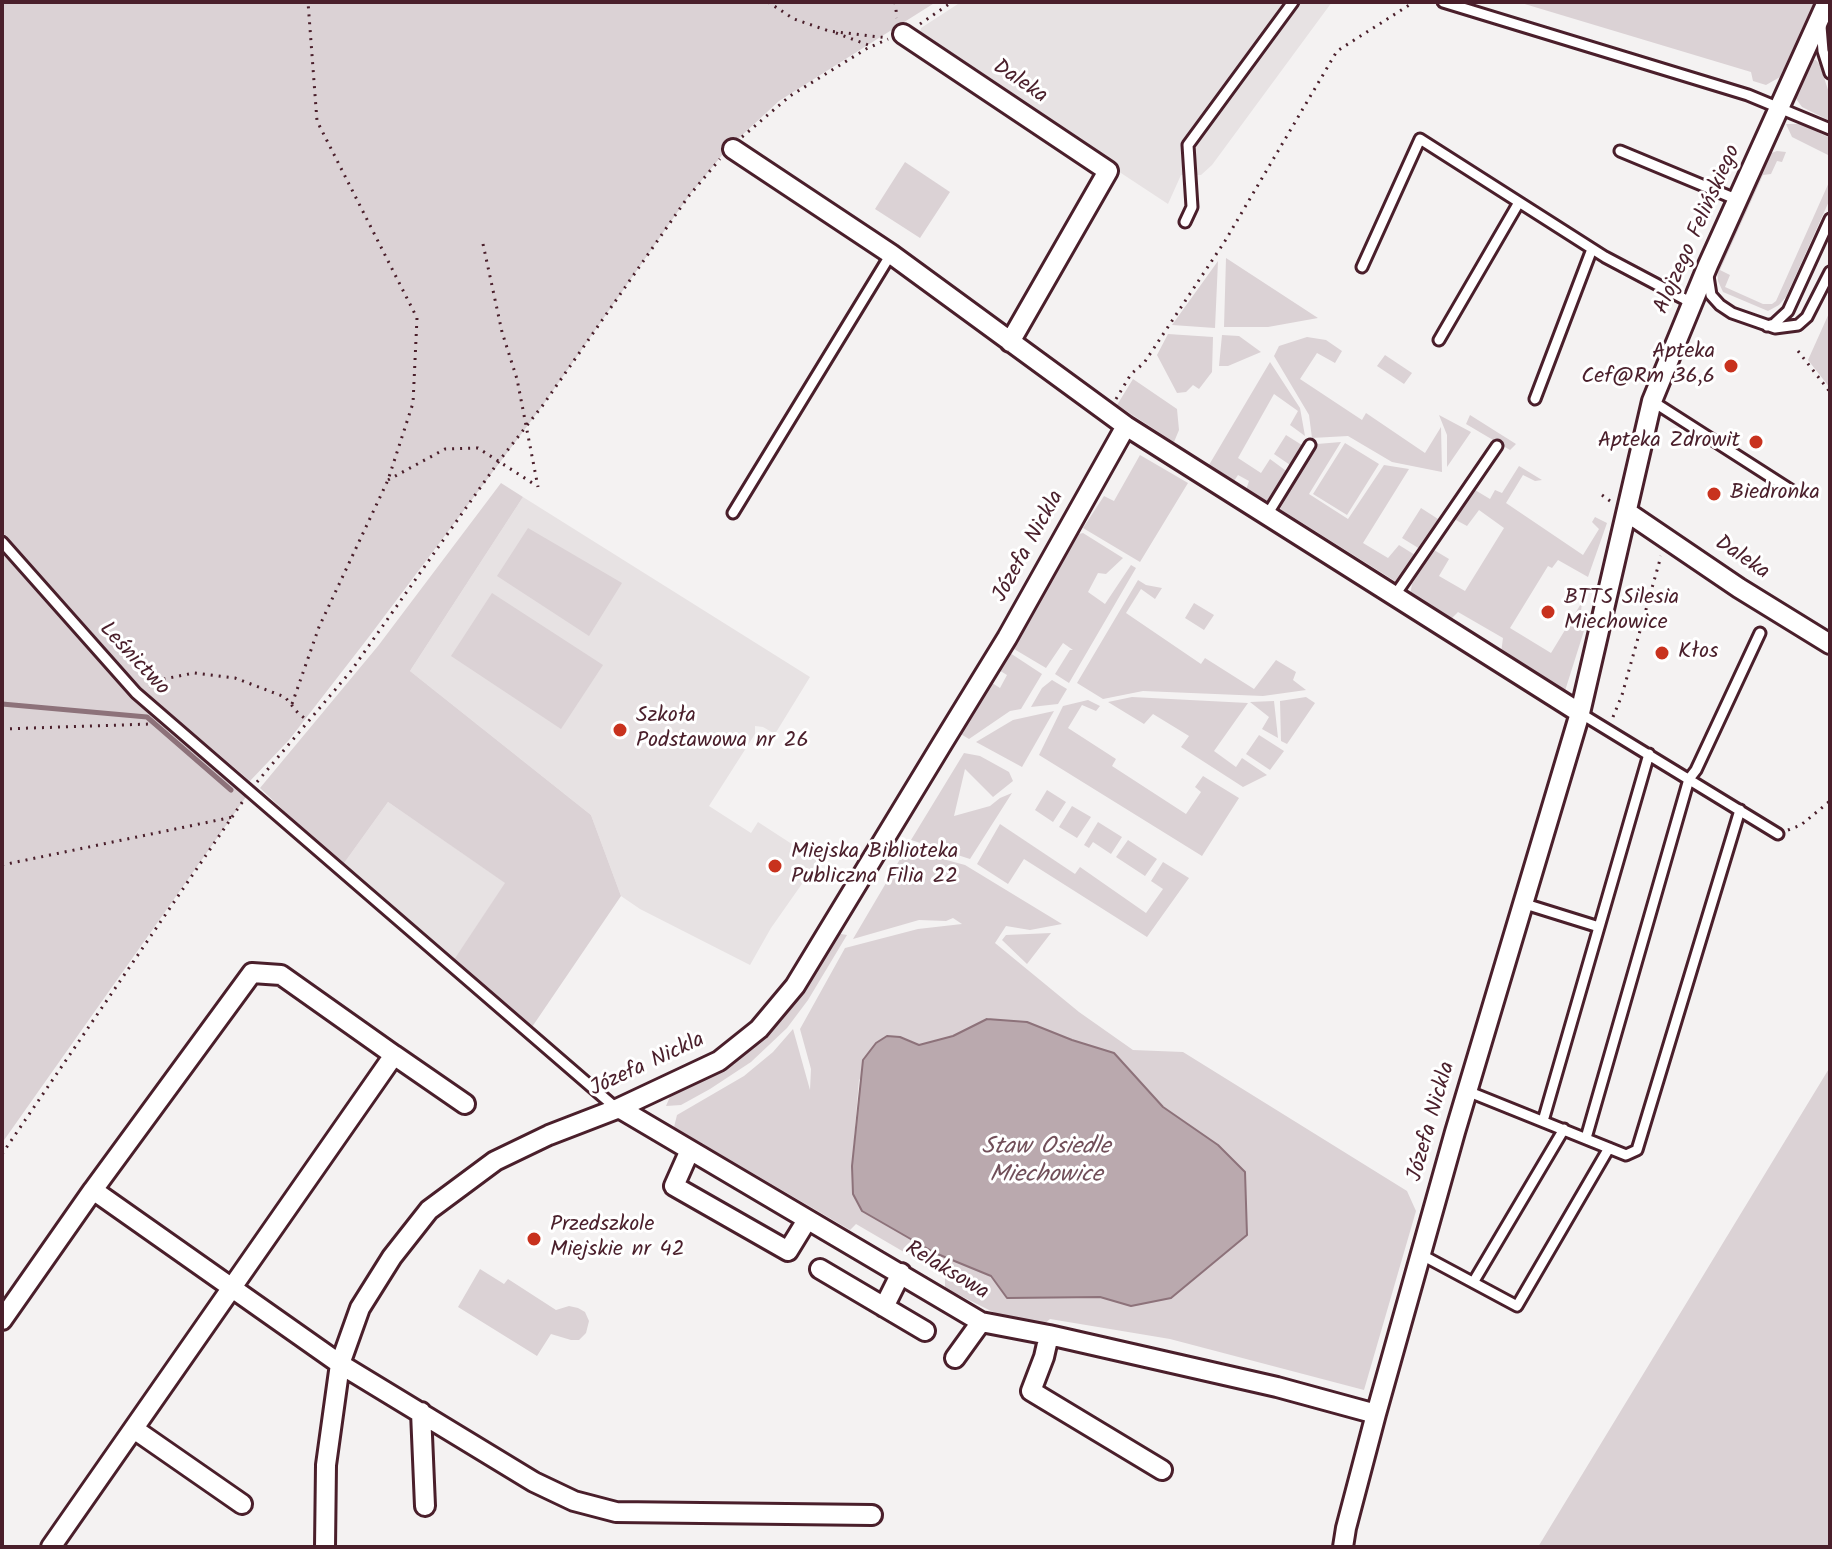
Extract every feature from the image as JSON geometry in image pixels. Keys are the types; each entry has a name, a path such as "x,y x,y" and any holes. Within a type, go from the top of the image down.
{"street":[{"name":"Alojzego Felińskiego","path":"1627,512 1652,401 1708,265 1824,9"},
{"name":"Daleka","path":"897,33 1108,171 1010,342"},
{"path":"732,149 891,254 1126,426 1580,713"},
{"name":"Józefa Nickla","path":"325,1547 326,1465 340,1364 360,1308 392,1257 429,1210 495,1161 549,1135 618,1109 719,1061 759,1029 795,986 1007,638 1126,426"},
{"name":"Daleka","path":"1627,512 1739,588 1830,644"},
{"name":"Józefa Nickla","path":"1343,1547 1420,1254 1580,713 1627,512"},
{"path":"2,1320 252,973 281,975 465,1104"},
{"path":"51,1547 394,1055"},
{"name":"Relaksowa","path":"618,1109 981,1322 1277,1387 1376,1414"},
{"path":"690,1150 674,1186 788,1251 807,1220"},
{"path":"93,1190 340,1364 534,1482 574,1501 616,1512 872,1515"},
{"path":"820,1269 925,1331"},
{"path":"884,1307 901,1273"},
{"path":"955,1358 981,1322"},
{"path":"1049,1335 1031,1391 1162,1470"},
{"path":"421,1412 425,1506"},
{"path":"134,1429 242,1504"}],"lane":[{"path":"1185,222 1192,207 1188,145 1293,2"},
{"path":"1443,2 1780,107 1830,129"},
{"path":"1824,9 1821,41 1830,73"},
{"path":"1362,267 1420,139 1592,249 1692,303"},
{"path":"1620,151 1738,200"},
{"path":"1439,340 1518,204"},
{"path":"1763,326 1774,324 1788,311 1830,219"},
{"path":"1535,399 1592,249"},
{"path":"733,513 891,254"},
{"path":"1708,265 1711,295 1720,305 1763,326 1787,328 1798,325 1807,317 1830,272"},
{"path":"1652,401 1794,492"},
{"path":"1267,515 1310,445"},
{"path":"1395,595 1497,446"},
{"name":"Leśnictwo","path":"2,542 136,693 618,1109"},
{"path":"1586,1138 1689,779 1760,633"},
{"path":"1580,713 1778,834"},
{"path":"1543,1121 1649,754"},
{"path":"1467,1091 1626,1155 1637,1150 1740,810"},
{"path":"1522,903 1599,927"},
{"path":"1474,1281 1564,1129"},
{"path":"1420,1254 1517,1306 1609,1148"}],"path":[{"path":"292,704 319,627 388,480 413,403 417,318 317,121 308,2"},
{"path":"768,2 794,19 872,46"},
{"path":"895,2 897,33"},
{"path":"2,1154 249,792 351,671 688,197 732,149 790,96 952,2"},
{"path":"1107,413 1225,241 1337,51 1414,2"},
{"path":"829,31 897,33"},
{"path":"388,480 445,449 478,448 538,487 517,379 502,332 483,244"},
{"path":"1798,351 1830,392"},
{"path":"1608,729 1622,695 1666,537"},
{"path":"136,693 164,679 194,673 235,678 285,697 308,721"},
{"path":"2,729 170,724"},
{"path":"1778,834 1801,825 1830,801"},
{"path":"2,865 233,817"}],"shaded area":[{"path":"2,2 936,2 779,101 727,149 688,197 543,405 368,638 289,740 250,781 129,678 2,536"},
{"path":"961,2 1332,2 1212,165 1201,175 1181,175 1168,204 919,40 921,28"},
{"path":"1518,2 1814,2 1780,77 1766,85 1753,81 1751,72"},
{"path":"1809,60 1816,60 1820,65 1830,96 1830,121 1802,107 1794,96"},
{"path":"1786,124 1801,124 1830,138 1830,156 1792,137"},
{"path":"1786,152 1782,162 1777,161 1771,174 1763,175 1720,270 1730,275 1725,287 1763,304 1776,301 1830,180 1830,199 1786,297 1768,311 1723,292 1717,269 1766,155"},
{"path":"905,162 950,192 920,238 875,209"},
{"path":"1226,258 1318,318 1268,327 1224,327"},
{"path":"1218,261 1215,328 1172,325"},
{"path":"1830,311 1830,388 1808,360"},
{"path":"1168,334 1213,337 1212,372 1199,389 1193,385 1186,392 1177,393 1157,355"},
{"path":"1222,335 1239,336 1261,352 1228,366 1219,366"},
{"path":"1307,337 1326,340 1342,351 1335,363 1317,353 1300,379 1362,420 1366,413 1425,453 1441,427 1442,472 1392,462 1348,436 1312,438 1309,415 1274,356 1279,346"},
{"path":"1385,355 1412,373 1404,384 1377,366"},
{"path":"1270,362 1300,408 1305,436 1290,425 1298,411 1274,394 1238,458 1261,473 1270,459 1289,473 1269,502 1246,490 1249,481 1238,475 1234,481 1209,465"},
{"path":"1133,379 1177,409 1179,430 1174,442 1117,405"},
{"path":"1439,415 1471,432 1447,467 1447,435"},
{"path":"1470,415 1516,444 1510,450 1466,424"},
{"path":"1286,435 1305,447 1293,467 1274,454"},
{"path":"1341,442 1309,494 1348,519 1384,465 1409,469 1363,543 1388,558 1399,545 1415,555 1398,583 1280,509 1317,444"},
{"path":"1345,443 1379,464 1347,515 1313,494"},
{"path":"1140,455 1188,483 1140,562 1083,528 1104,496 1114,501"},
{"path":"1519,466 1542,480 1535,481 1523,475 1506,503 1583,555 1599,529 1592,522 1595,517 1607,523 1588,577 1558,560 1552,568 1548,566 1510,628 1551,653 1582,602 1581,612 1589,615 1564,694 1501,653 1503,638 1458,612 1448,622 1410,595 1412,584 1434,550 1449,559 1439,576 1465,591 1504,528 1479,510 1467,526 1454,519 1475,490 1490,499 1495,490 1502,493"},
{"path":"501,483 523,497 410,671 591,815 621,896 532,1027 453,961 505,883 388,802 342,866 260,788 378,646"},
{"name":"Szkoła Podstawowa nr 26","path":"523,497 810,677 775,734 755,726 755,734 709,806 751,833 758,822 818,861 771,928 750,965 640,909 621,896 591,815 410,671"},
{"path":"1421,508 1438,519 1420,549 1402,538"},
{"path":"528,528 622,583 589,636 497,576"},
{"path":"1083,533 1123,558 1106,574 1098,573 1088,592 1105,604 1131,565 1136,568 1069,683 1055,674 1073,650 1063,643 1046,668 1009,646 1029,609 1034,612 1079,534"},
{"path":"2,553 160,719 246,797 2,1143"},
{"path":"1138,580 1162,588 1155,599 1141,589 1126,613 1201,664 1205,658 1254,689 1276,660 1296,672 1293,680 1306,690 1263,696 1143,691 1103,699 1077,683"},
{"path":"492,593 603,665 561,729 451,656"},
{"path":"1194,603 1214,615 1204,630 1185,618"},
{"path":"1007,651 1042,674 1021,709 1010,711 969,739 959,733 989,681 1000,688 1007,675 997,669"},
{"path":"1052,680 1067,689 1058,704 1031,707 1042,688"},
{"path":"1132,697 1248,703 1214,751 1236,767 1242,758 1267,775 1243,787 1181,747 1189,736 1153,714 1144,724 1108,702"},
{"path":"1306,697 1315,703 1287,744 1281,741 1280,701"},
{"path":"1088,700 1100,706 1096,711 1082,705 1068,728 1116,759 1112,766 1186,814 1201,792 1195,787 1203,776 1239,798 1202,856 1039,755 1063,706"},
{"path":"1274,701 1278,738 1262,729 1269,717 1250,702"},
{"path":"1054,711 1022,767 976,742 1013,720"},
{"path":"1259,735 1284,751 1270,770 1246,754"},
{"path":"964,753 980,756 1009,772 1013,781 993,797 965,769 954,816 990,806 1012,793 970,859 911,840"},
{"path":"1047,790 1066,802 1053,822 1035,810"},
{"path":"388,802 506,883 453,961 342,866"},
{"path":"1072,806 1091,817 1077,838 1059,827"},
{"path":"1098,822 1122,837 1111,854 1093,842 1089,848 1084,845"},
{"path":"1000,824 1075,874 1080,867 1146,913 1163,889 1151,881 1163,862 1189,878 1147,937 1024,859 1008,884 977,864"},
{"path":"1128,840 1157,859 1145,876 1116,857"},
{"path":"906,849 965,865 1062,924 1030,930 1006,926 995,943 1079,1012 1133,1050 1183,1052 1407,1191 1416,1211 1364,1390 1170,1339 1050,1319 1042,1326 995,1313 945,1288 945,1276 856,1224 850,1230 674,1127 677,1115 744,1076 773,1052 793,1029 810,1090 811,1069 800,1029 845,948 918,929 962,924 953,918 946,921 919,920 853,939","holes":["987,1019 1027,1022 1114,1053 1163,1107 1218,1145 1131,1306 1100,1297 1007,1298 988,1274 935,1253 909,1238 853,1194 852,1166 859,1080 900,1037 919,1045 953,1036"]},
{"path":"835,933 847,935 808,1000 787,1028 751,1062 710,1089 681,1105 666,1106 672,1092 716,1069"},
{"path":"1051,933 1027,964 1002,940 1006,935"},
{"path":"1830,1067 1830,1547 1538,1547"},
{"path":"480,1269 504,1284 508,1279 556,1310 569,1306 585,1312 589,1321 586,1333 579,1340 551,1334 537,1356 458,1307"}],"water":[{"name":"Staw Osiedle Miechowice","path":"987,1019 1027,1022 1114,1053 1163,1107 1218,1145 1245,1172 1247,1235 1171,1298 1131,1306 1100,1297 1007,1298 991,1276 935,1253 862,1211 853,1194 852,1166 863,1060 876,1043 887,1036 900,1037 919,1045 953,1036"}],"waterway":[{"path":"2,704 147,717 231,790"}],"place":[{"name":"Apteka Cef@Rm 36,6","path":"1731,366"},
{"name":"Apteka Zdrowit","path":"1756,442"},
{"name":"Biedronka","path":"1714,494"},
{"name":"BTTS Silesia Miechowice","path":"1548,612"},
{"name":"Kłos","path":"1662,653"},
{"name":"Szkoła Podstawowa nr 26","path":"620,730"},
{"name":"Miejska Biblioteka Publiczna Filia 22","path":"775,866"},
{"name":"Przedszkole Miejskie nr 42","path":"534,1239"}]}
